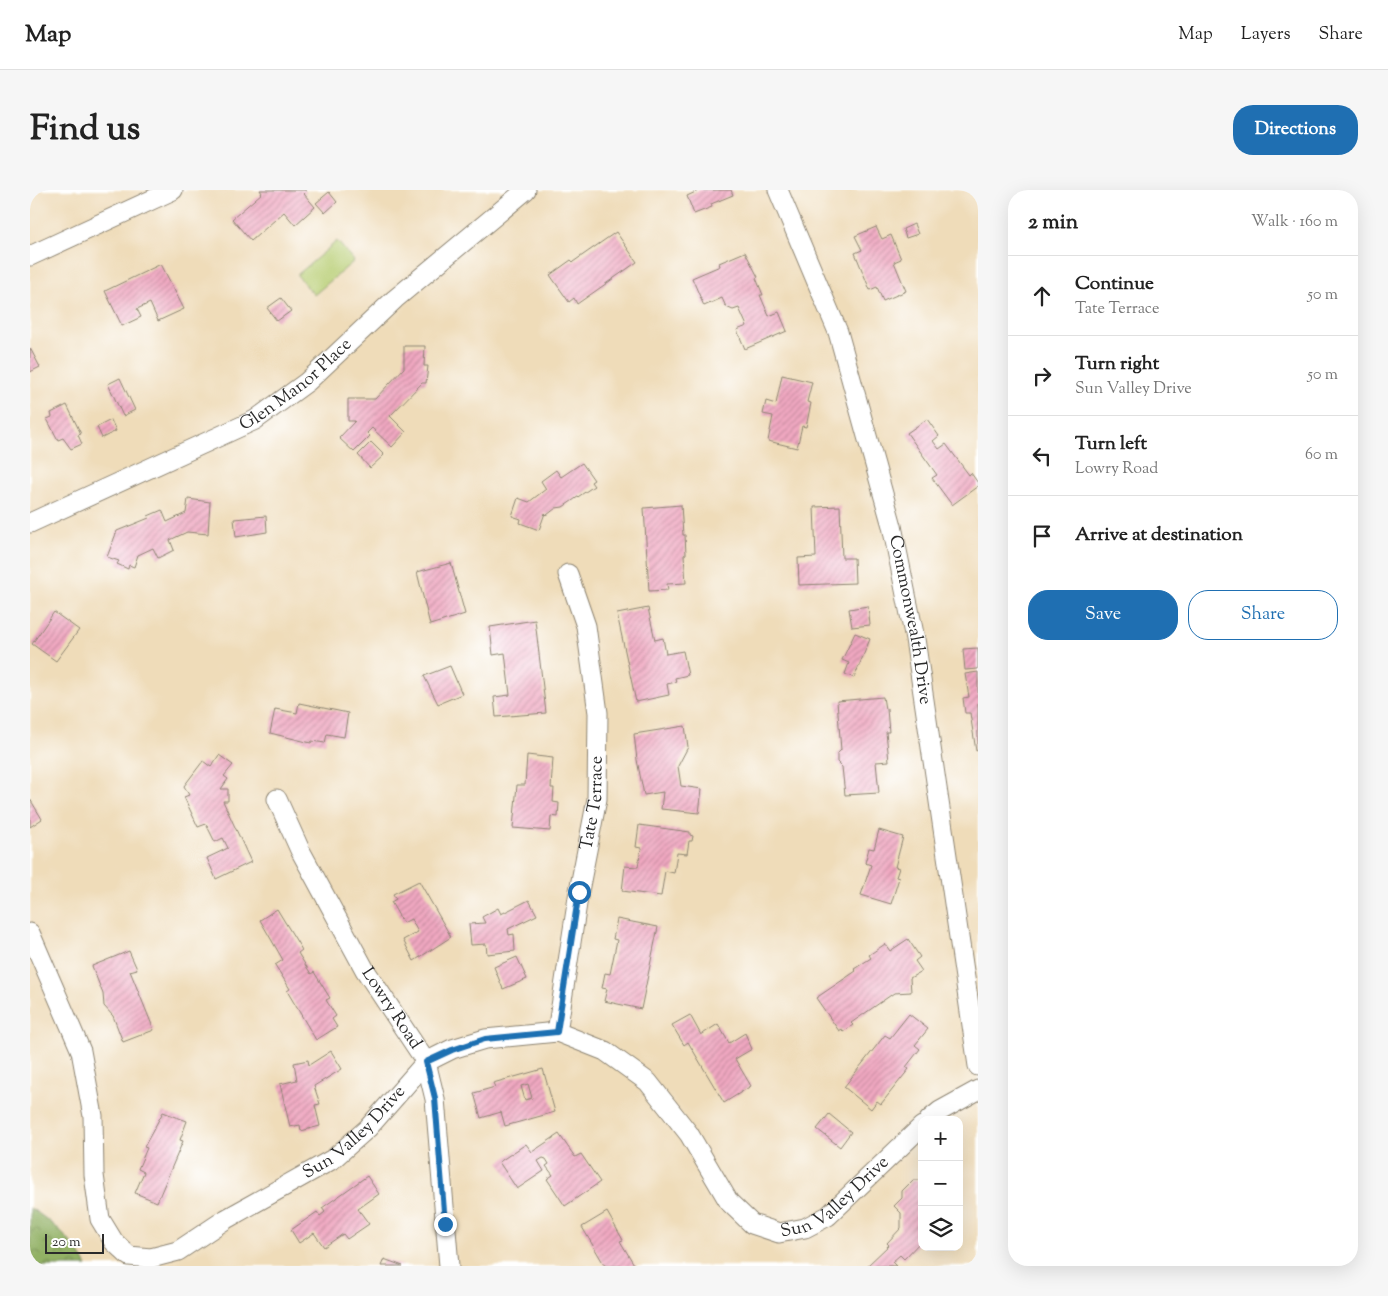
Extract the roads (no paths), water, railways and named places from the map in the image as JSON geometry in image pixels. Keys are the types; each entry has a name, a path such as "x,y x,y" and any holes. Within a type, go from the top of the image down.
{"street":[{"path":"30,256 173,190"},
{"name":"Glen Manor Place","path":"30,523 254,420 307,382 395,299 526,190"},
{"name":"Commonwealth Drive","path":"778,190 838,332 892,526 915,639 978,1066"},
{"name":"Tate Terrace","path":"557,1032 579,892 597,799 598,713 586,626 568,574"},
{"name":"Lowry Road","path":"277,800 300,850 365,970 426,1062 435,1098 449,1266"},
{"name":"Sun Valley Drive","path":"30,932 81,1050 93,1116 94,1175 100,1219 114,1242 129,1256 151,1258 178,1251 226,1219 333,1159 368,1128 426,1062 452,1050 485,1039 557,1032 605,1051 648,1082 689,1134 729,1202 752,1224 779,1233 805,1228 828,1216 918,1130"},
{"path":"934,1116 978,1090"}]}
